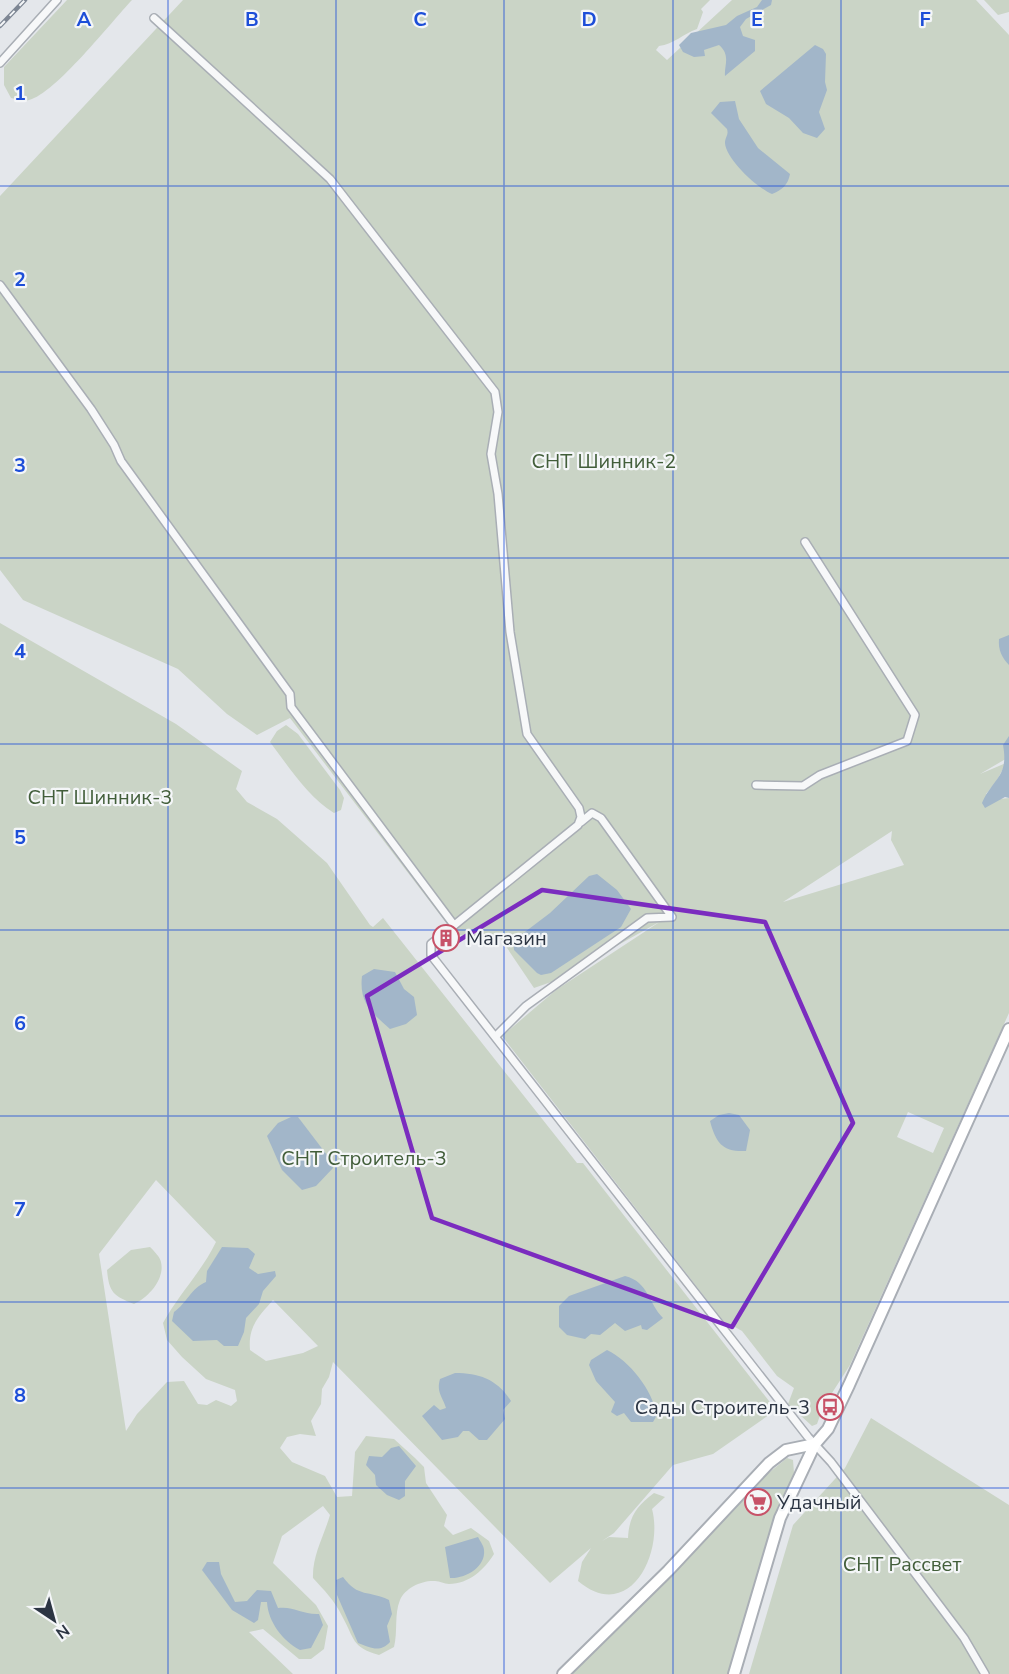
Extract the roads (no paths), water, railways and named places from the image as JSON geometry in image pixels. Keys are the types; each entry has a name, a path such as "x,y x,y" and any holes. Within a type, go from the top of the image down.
{"street":[{"path":"0,63 57,0"},
{"path":"154,18 330,179 495,392 498,412 491,451 498,494 510,632 527,734 579,808 581,817 578,825"},
{"path":"0,285 91,409 126,469 290,694 291,707 454,925"},
{"path":"756,785 803,786 820,775 908,741 915,715 805,542"},
{"path":"496,1036 526,1006 647,918 672,917 601,818 592,813 431,944 431,955 943,1610 974,1653 985,1674"},
{"path":"734,1674 780,1518 815,1444 828,1428 849,1385 1009,1029"},
{"path":"563,1674 668,1571 769,1463 786,1450 815,1444"}],"water":[{"path":"762,0 772,0 771,5 746,19 740,27 743,36 755,40 755,51 725,76 726,57 719,45 704,50 705,56 694,57 683,52 679,45 691,33 726,25 737,16 757,7"},
{"path":"815,45 823,49 826,54 827,90 819,112 825,129 817,138 803,133 789,118 766,104 760,91"},
{"path":"735,101 739,119 758,148 790,174 788,181 779,191 772,194 766,191 736,165 727,150 725,143 727,129 711,113 720,102"},
{"path":"1009,635 1009,665 1001,654 999,639"},
{"path":"1009,736 1009,798 1005,797 985,808 982,803 1002,771 1003,745"},
{"path":"597,874 617,890 631,909 621,927 551,973 541,975 537,973 514,950 513,941 550,913 589,876"},
{"path":"374,969 395,972 404,989 414,997 417,1015 406,1024 390,1029 368,1006 362,993 362,976"},
{"path":"729,1113 739,1115 750,1130 746,1151 726,1148 715,1136 710,1121 719,1115"},
{"path":"291,1117 298,1117 330,1159 333,1168 316,1186 302,1190 282,1170 267,1136 278,1123"},
{"path":"222,1247 248,1248 255,1254 249,1268 258,1274 275,1271 276,1276 263,1291 259,1304 246,1318 244,1332 238,1346 224,1346 217,1340 193,1341 172,1321 174,1312 196,1288 206,1282 207,1271"},
{"path":"625,1276 644,1288 663,1318 647,1330 642,1329 641,1325 625,1331 615,1323 600,1335 591,1334 585,1339 567,1335 559,1327 559,1306 569,1296"},
{"path":"607,1350 624,1361 645,1386 657,1415 653,1422 631,1422 624,1413 617,1416 611,1412 615,1402 596,1381 589,1365 591,1360"},
{"path":"455,1373 472,1374 493,1382 506,1393 511,1401 503,1410 505,1419 487,1440 479,1440 469,1431 463,1431 458,1437 442,1440 422,1416 434,1405 440,1410 446,1408 439,1391 440,1379"},
{"path":"399,1446 416,1466 405,1481 405,1496 399,1500 387,1495 376,1485 375,1475 366,1465 369,1456 382,1457 391,1448"},
{"path":"478,1537 484,1548 482,1562 468,1574 450,1578 445,1547"},
{"path":"207,1562 219,1562 221,1574 235,1602 247,1601 257,1590 271,1591 278,1608 319,1614 323,1625 311,1648 300,1650 282,1636 273,1624 267,1602 261,1602 258,1620 254,1623 232,1610 202,1570"},
{"path":"343,1577 348,1584 359,1591 389,1600 392,1614 387,1626 390,1642 383,1648 358,1643 337,1595 336,1580"}],"railway":[{"path":"0,26 25,0"}],"place":[{"name":"Магазин","path":"446,938"},
{"name":"Сады Строитель-3","path":"830,1407"},
{"name":"Удачный","path":"758,1502"}],"park label":[{"name":"СНТ Шинник-2","path":"604,461"},
{"name":"СНТ Шинник-3","path":"100,797"},
{"name":"СНТ Строитель-3","path":"364,1158"},
{"name":"СНТ Рассвет","path":"902,1564"}]}
